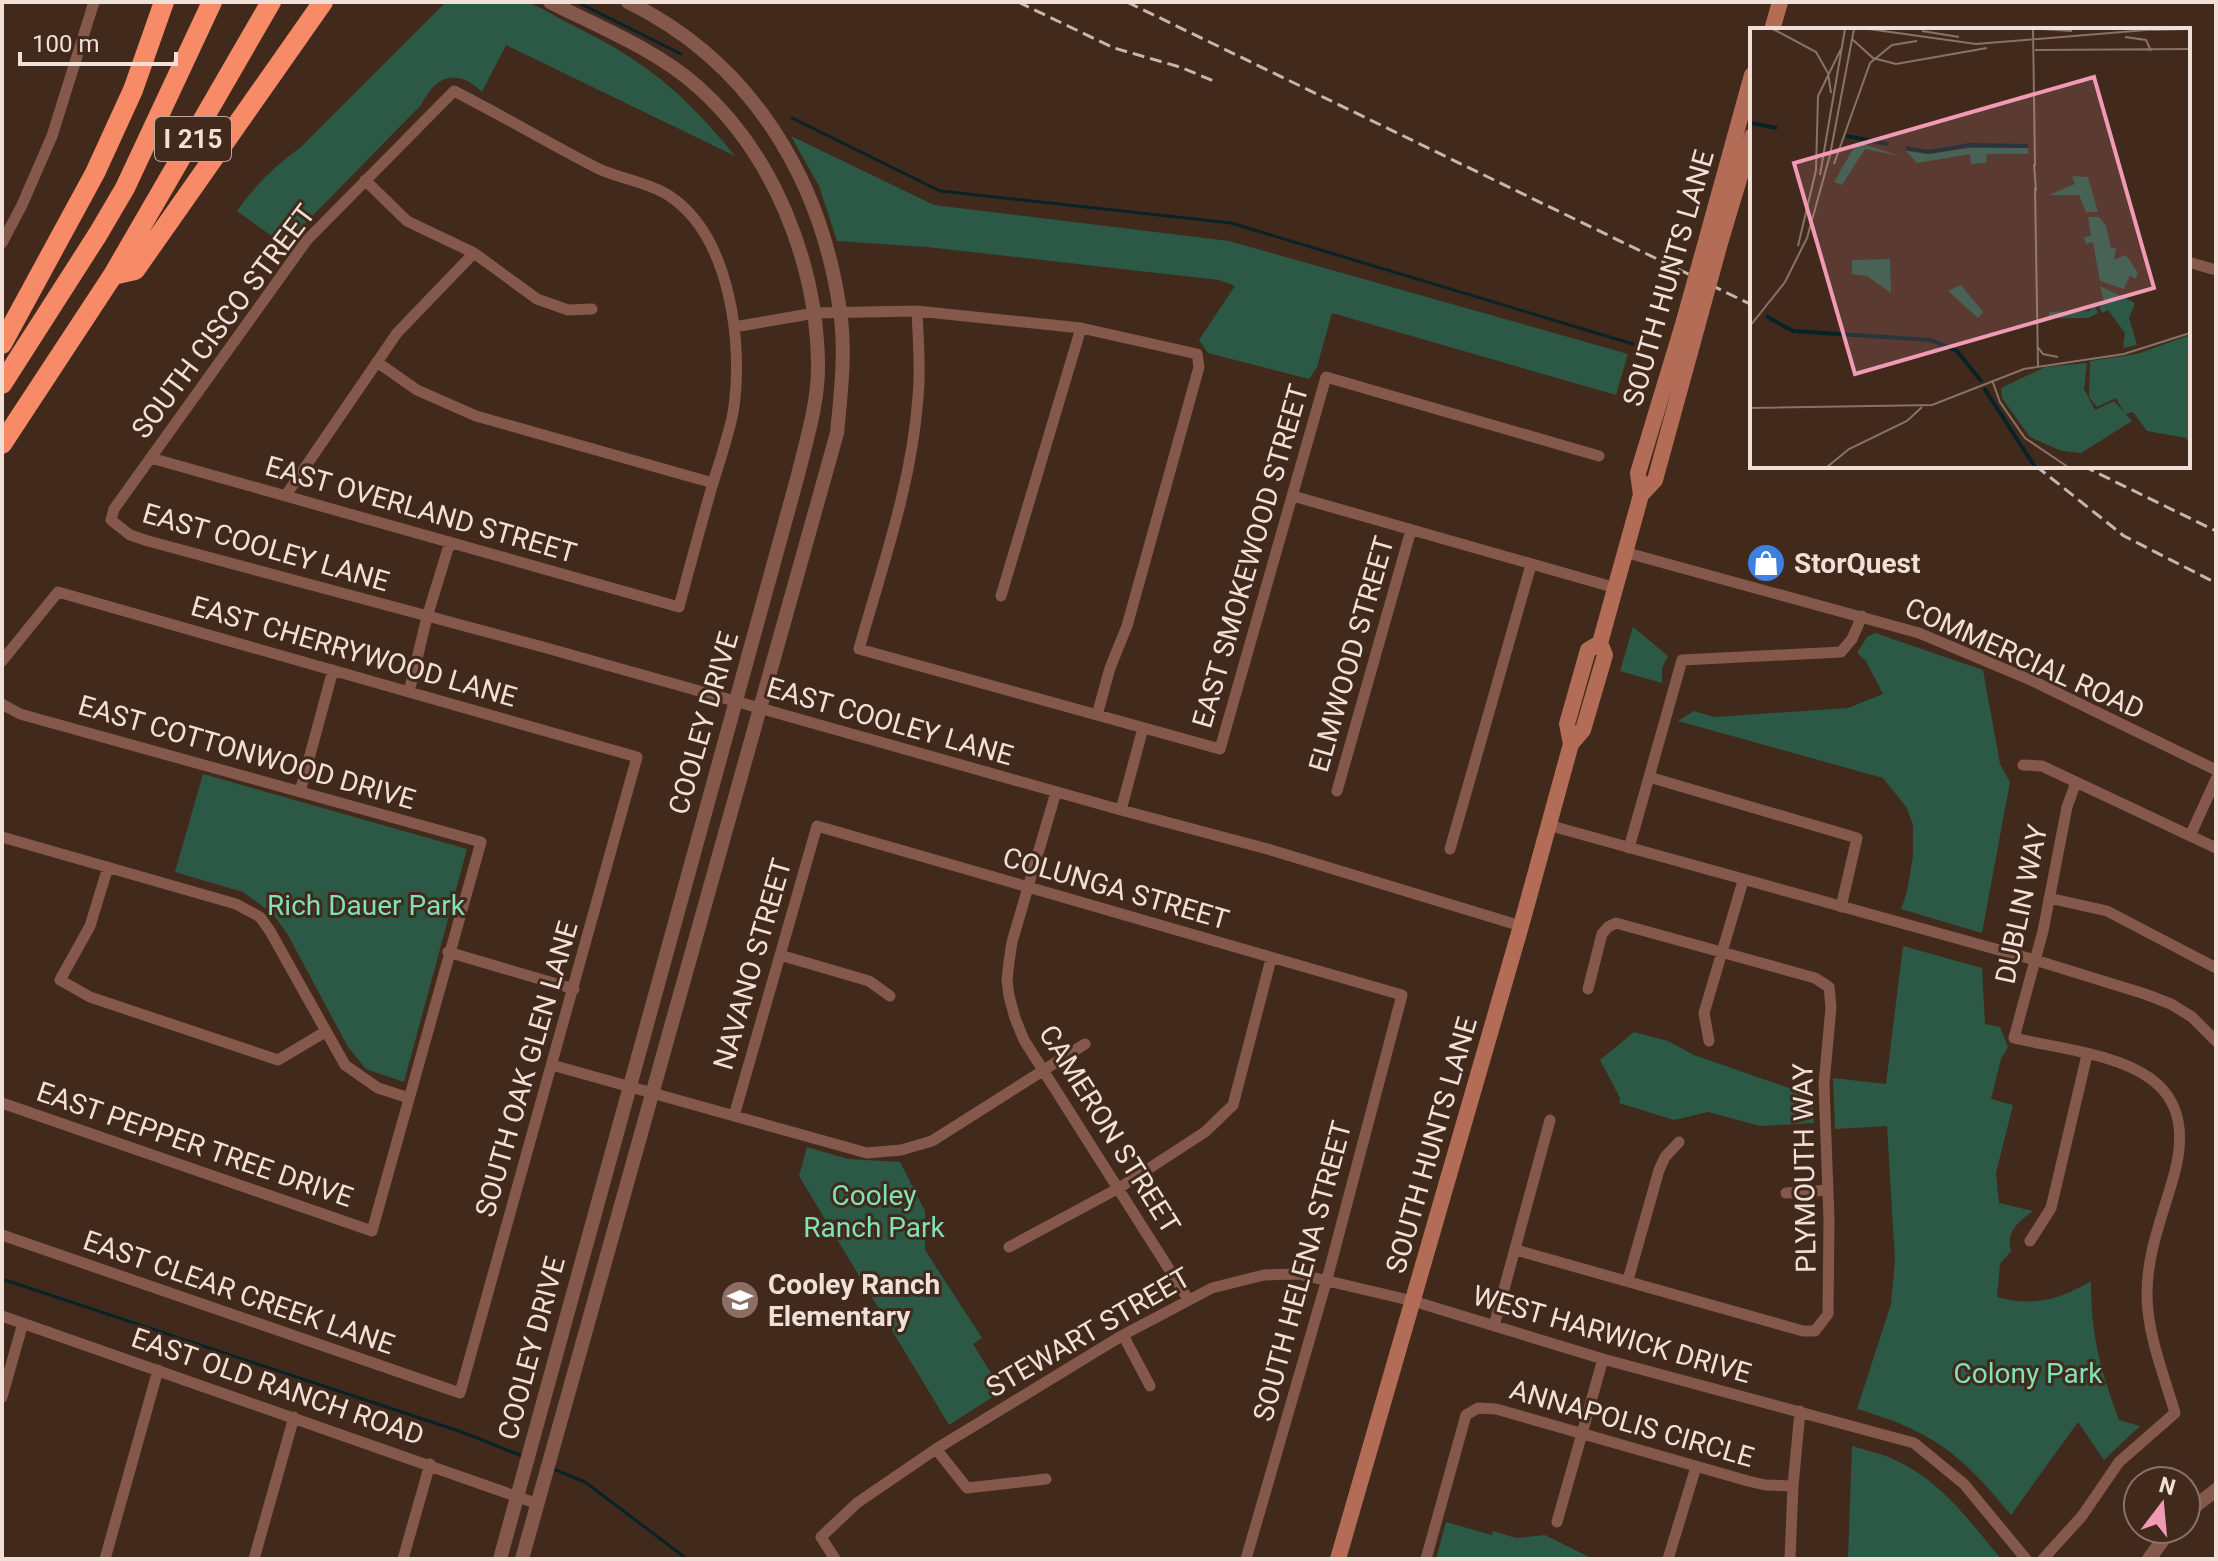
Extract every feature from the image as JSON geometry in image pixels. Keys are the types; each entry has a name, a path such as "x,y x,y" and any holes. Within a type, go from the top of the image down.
{"highway":[{"path":"2,344 95,173 133,90 164,2"},
{"name":"I 215","path":"2,384 125,188 212,2"},
{"name":"I 215","path":"2,444 113,275 271,2"},
{"path":"113,275 135,270 323,2"}],"main road":[{"path":"1773,28 1780,2"},
{"name":"SOUTH HUNTS LANE","path":"1338,1559 1571,744 1583,730 1605,655 1600,643 1624,552 1641,495 1655,480 1750,84"},
{"name":"SOUTH HUNTS LANE","path":"1714,240 1750,141"}],"street":[{"path":"2,243 52,136 94,2"},
{"name":"COOLEY DRIVE","path":"500,1559 815,407 818,364 815,313 802,257 780,199 759,161 719,107 695,84 635,44 550,2"},
{"name":"COOLEY DRIVE","path":"522,1559 837,433 843,371 840,312 827,248 808,191 776,131 729,74 685,37 628,2"},
{"name":"SOUTH CISCO STREET","path":"111,520 114,509 307,240 454,91 601,170 667,195 682,207 713,248 728,293 734,327"},
{"path":"365,180 407,221 474,253 537,299 568,310 592,309"},
{"path":"286,495 397,333 474,253"},
{"path":"2190,263 2216,270"},
{"path":"917,311 919,396 913,440 904,487 859,649 1143,728 1121,810"},
{"path":"377,362 417,390 476,416 713,483 733,412 736,380 734,327 815,313 917,311 1081,328 1197,354 1199,367 1127,626 1110,668 1097,715"},
{"path":"1001,596 1081,328"},
{"name":"EAST SMOKEWOOD STREET","path":"1143,728 1220,749 1326,377 1599,456"},
{"name":"EAST OVERLAND STREET","path":"151,458 679,607 713,483"},
{"path":"1293,496 1616,588"},
{"name":"EAST COOLEY LANE","path":"111,520 130,535 148,541 1271,850 1521,926"},
{"name":"ELMWOOD STREET","path":"1337,791 1411,530"},
{"path":"409,692 427,617 450,542"},
{"name":"COMMERCIAL ROAD","path":"1624,552 1919,633 2033,681 2216,770"},
{"path":"1450,849 1531,565"},
{"name":"EAST CHERRYWOOD LANE","path":"2,661 58,592 637,757"},
{"path":"1629,848 1682,660 1841,652 1852,639 1862,616"},
{"path":"300,792 333,670"},
{"name":"EAST COTTONWOOD DRIVE","path":"2,704 20,714 481,842 448,952"},
{"name":"SOUTH OAK GLEN LANE","path":"460,1393 637,757"},
{"path":"2023,765 2042,766 2216,848"},
{"path":"1649,777 1857,838 1841,907"},
{"path":"2190,836 2216,779"},
{"name":"DUBLIN WAY","path":"2076,782 2067,807 2035,960 2014,1038 2087,1055"},
{"name":"CAMERON STREET","path":"1056,792 1012,942 1007,980 1015,1018 1043,1071 1188,1299"},
{"path":"1548,825 2035,960 2171,1004 2192,1017 2216,1041"},
{"name":"COLUNGA STREET","path":"817,826 1402,995"},
{"name":"NAVANO STREET","path":"734,1116 817,826"},
{"path":"2,837 236,904 260,917 345,1065 378,1088 409,1098 448,952 574,989"},
{"path":"108,867 90,926 60,980 90,997 278,1060 325,1032"},
{"path":"1709,1041 1704,1013 1743,881"},
{"path":"2049,898 2107,911 2216,968"},
{"name":"PLYMOUTH WAY","path":"1516,1250 1803,1331 1815,1331 1828,1314 1824,1084 1831,1007 1829,987 1815,978 1616,923 1602,934 1588,989"},
{"path":"780,955 869,981 890,996"},
{"path":"1009,1247 1119,1188 1205,1132 1233,1105 1271,959"},
{"name":"SOUTH HELENA STREET","path":"1246,1559 1327,1279 1402,995"},
{"path":"552,1065 867,1153 901,1150 932,1141 1085,1044"},
{"path":"2030,1241 2051,1208 2087,1055 2122,1063 2143,1072 2163,1088 2177,1112 2180,1133 2179,1150 2152,1247 2147,1296 2152,1332 2175,1413 2119,1462 2082,1516 2043,1559"},
{"name":"EAST PEPPER TREE DRIVE","path":"2,1103 372,1231 409,1098"},
{"path":"1494,1326 1550,1120"},
{"path":"1628,1280 1659,1170 1665,1157 1679,1142"},
{"path":"1786,1193 1828,1190"},
{"name":"EAST CLEAR CREEK LANE","path":"2,1235 460,1393"},
{"name":"STEWART STREET","path":"835,1559 821,1537 857,1503 936,1449 1123,1335 1212,1288 1264,1275 1298,1274 1413,1301"},
{"name":"WEST HARWICK DRIVE","path":"1413,1301 1603,1359 1914,1443 1964,1484 2026,1559"},
{"name":"EAST OLD RANCH ROAD","path":"2,1316 538,1504"},
{"path":"2,1397 23,1323"},
{"path":"1123,1335 1150,1386"},
{"path":"1557,1522 1603,1359"},
{"path":"105,1559 158,1370"},
{"path":"544,1400 564,1405"},
{"name":"ANNAPOLIS CIRCLE","path":"1426,1559 1462,1425 1471,1410 1478,1408 1496,1409 1765,1485 1793,1486"},
{"name":"ANNAPOLIS CIRCLE","path":"1790,1559 1800,1411"},
{"path":"254,1559 294,1417"},
{"path":"936,1449 967,1488 1046,1479"},
{"path":"403,1559 430,1464"},
{"path":"1668,1559 1696,1467"}],"green space":[{"path":"446,2 526,2 596,37 661,80 698,113 735,156 506,45 482,92 464,80 448,78 440,81 421,105 284,245 237,211 266,176 301,147"},
{"path":"791,136 934,205 1229,241 1628,354 1616,395 1332,313 1317,367 1309,379 1208,353 1199,340 1235,286 1219,280 927,247 837,241 819,186"},
{"path":"1633,627 1668,656 1662,668 1662,683 1620,671"},
{"path":"1875,633 1983,670 2000,764 2010,782 1982,933 1901,909 1913,856 1913,825 1907,808 1883,778 1678,721 1694,711 1714,717 1848,708 1883,694 1866,661 1857,653 1867,637"},
{"name":"Rich Dauer Park","path":"203,774 467,849 404,1082 366,1069 348,1047 288,935 273,914 243,892 175,872"},
{"name":"Colony Park","path":"1903,946 1982,968 1985,1024 2000,1027 2008,1047 2001,1059 1991,1099 2013,1105 1996,1173 1999,1203 2033,1211 2012,1232 2011,1251 2000,1264 1997,1297 2023,1301 2046,1300 2091,1281 2095,1336 2112,1401 2119,1420 2140,1426 2104,1460 2078,1422 2011,1515 1977,1476 1944,1448 1906,1426 1857,1409 1891,1304 1895,1261 1887,1126 1835,1129 1833,1078 1886,1084"},
{"path":"1634,1032 1668,1041 1694,1055 1812,1096 1814,1123 1760,1126 1708,1112 1674,1120 1619,1103 1620,1098 1600,1060"},
{"name":"Cooley Ranch Park","path":"807,1147 848,1159 900,1162 925,1211 925,1250 982,1338 973,1344 1002,1391 949,1425 799,1176"},
{"path":"1852,1446 1894,1459 1929,1481 1955,1505 2001,1559 1848,1559"},
{"path":"1446,1522 1492,1535 1493,1531 1516,1538 1545,1535 1593,1559 1436,1559"}],"waterway":[{"path":"577,2 681,54"},
{"path":"792,118 940,191 1231,223 1633,344"},
{"path":"2,1279 462,1432 522,1456"},
{"path":"551,1468 585,1482 687,1559"}],"railway":[{"path":"1018,2 1114,48 1180,67 1216,82"},
{"path":"1127,2 1750,304"},
{"path":"2039,468 2124,536 2216,583"},
{"path":"2087,468 2216,531"}],"place":[{"name":"StorQuest","path":"1766,563"},
{"name":"Cooley Ranch Elementary","path":"740,1300"}]}
